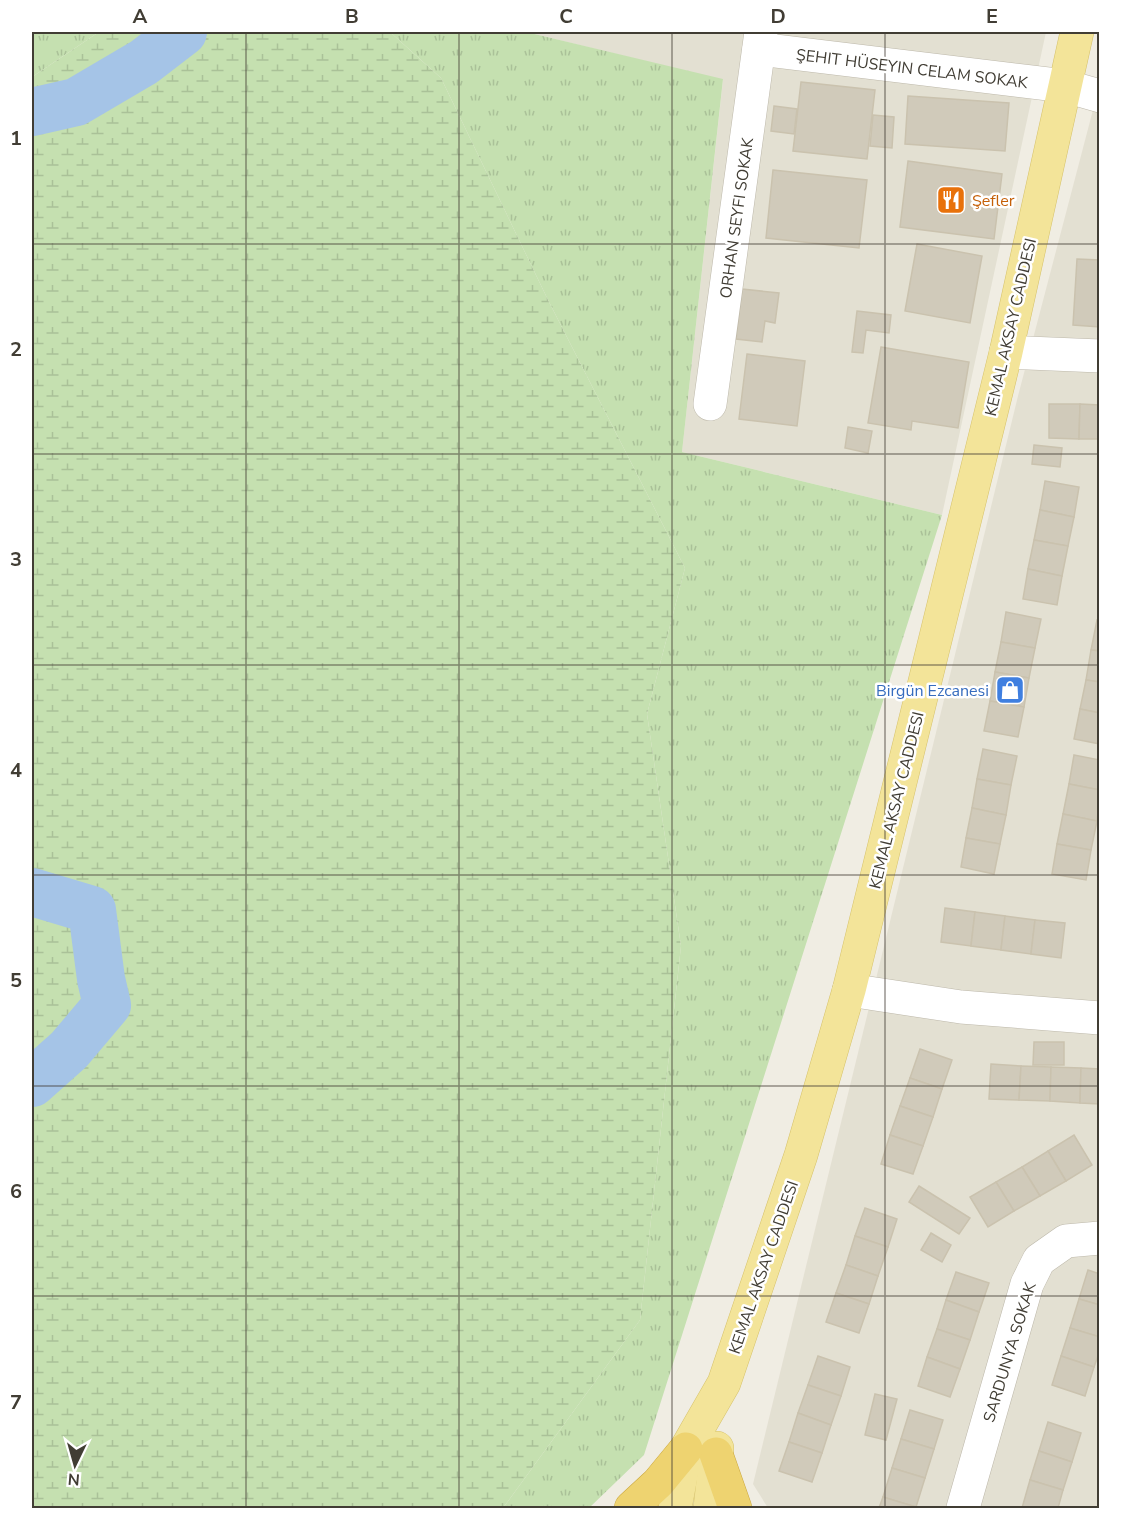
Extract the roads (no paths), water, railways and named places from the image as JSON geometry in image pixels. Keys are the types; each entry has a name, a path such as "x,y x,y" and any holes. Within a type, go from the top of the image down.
{"highway":[{"path":"631,1509 658,1483 701,1451 735,1509"}],"main road":[{"name":"KEMAL AKSAY CADDESI","path":"675,1509 701,1451 801,1155 849,990 1006,352 1077,32"},
{"name":"KEMAL AKSAY CADDESI","path":"701,1451 710,1509"}],"street":[{"name":"ŞEHIT HÜSEYIN CELAM SOKAK","path":"760,40 1065,86 1100,96"},
{"name":"ORHAN SEYFI SOKAK","path":"710,404 760,40"},
{"path":"1006,352 1100,356"},
{"path":"849,990 961,1007 1100,1018"},
{"name":"SARDUNYA SOKAK","path":"963,1509 1027,1284 1039,1260 1066,1241 1100,1238"}],"waterway":[{"path":"32,112 76,102 144,62 183,32"},
{"path":"32,892 92,910 101,979 107,1005 69,1050 32,1083"}],"place":[{"name":"Şefler","path":"951,200"},
{"name":"Birgün Ezcanesi","path":"1010,690"}]}
